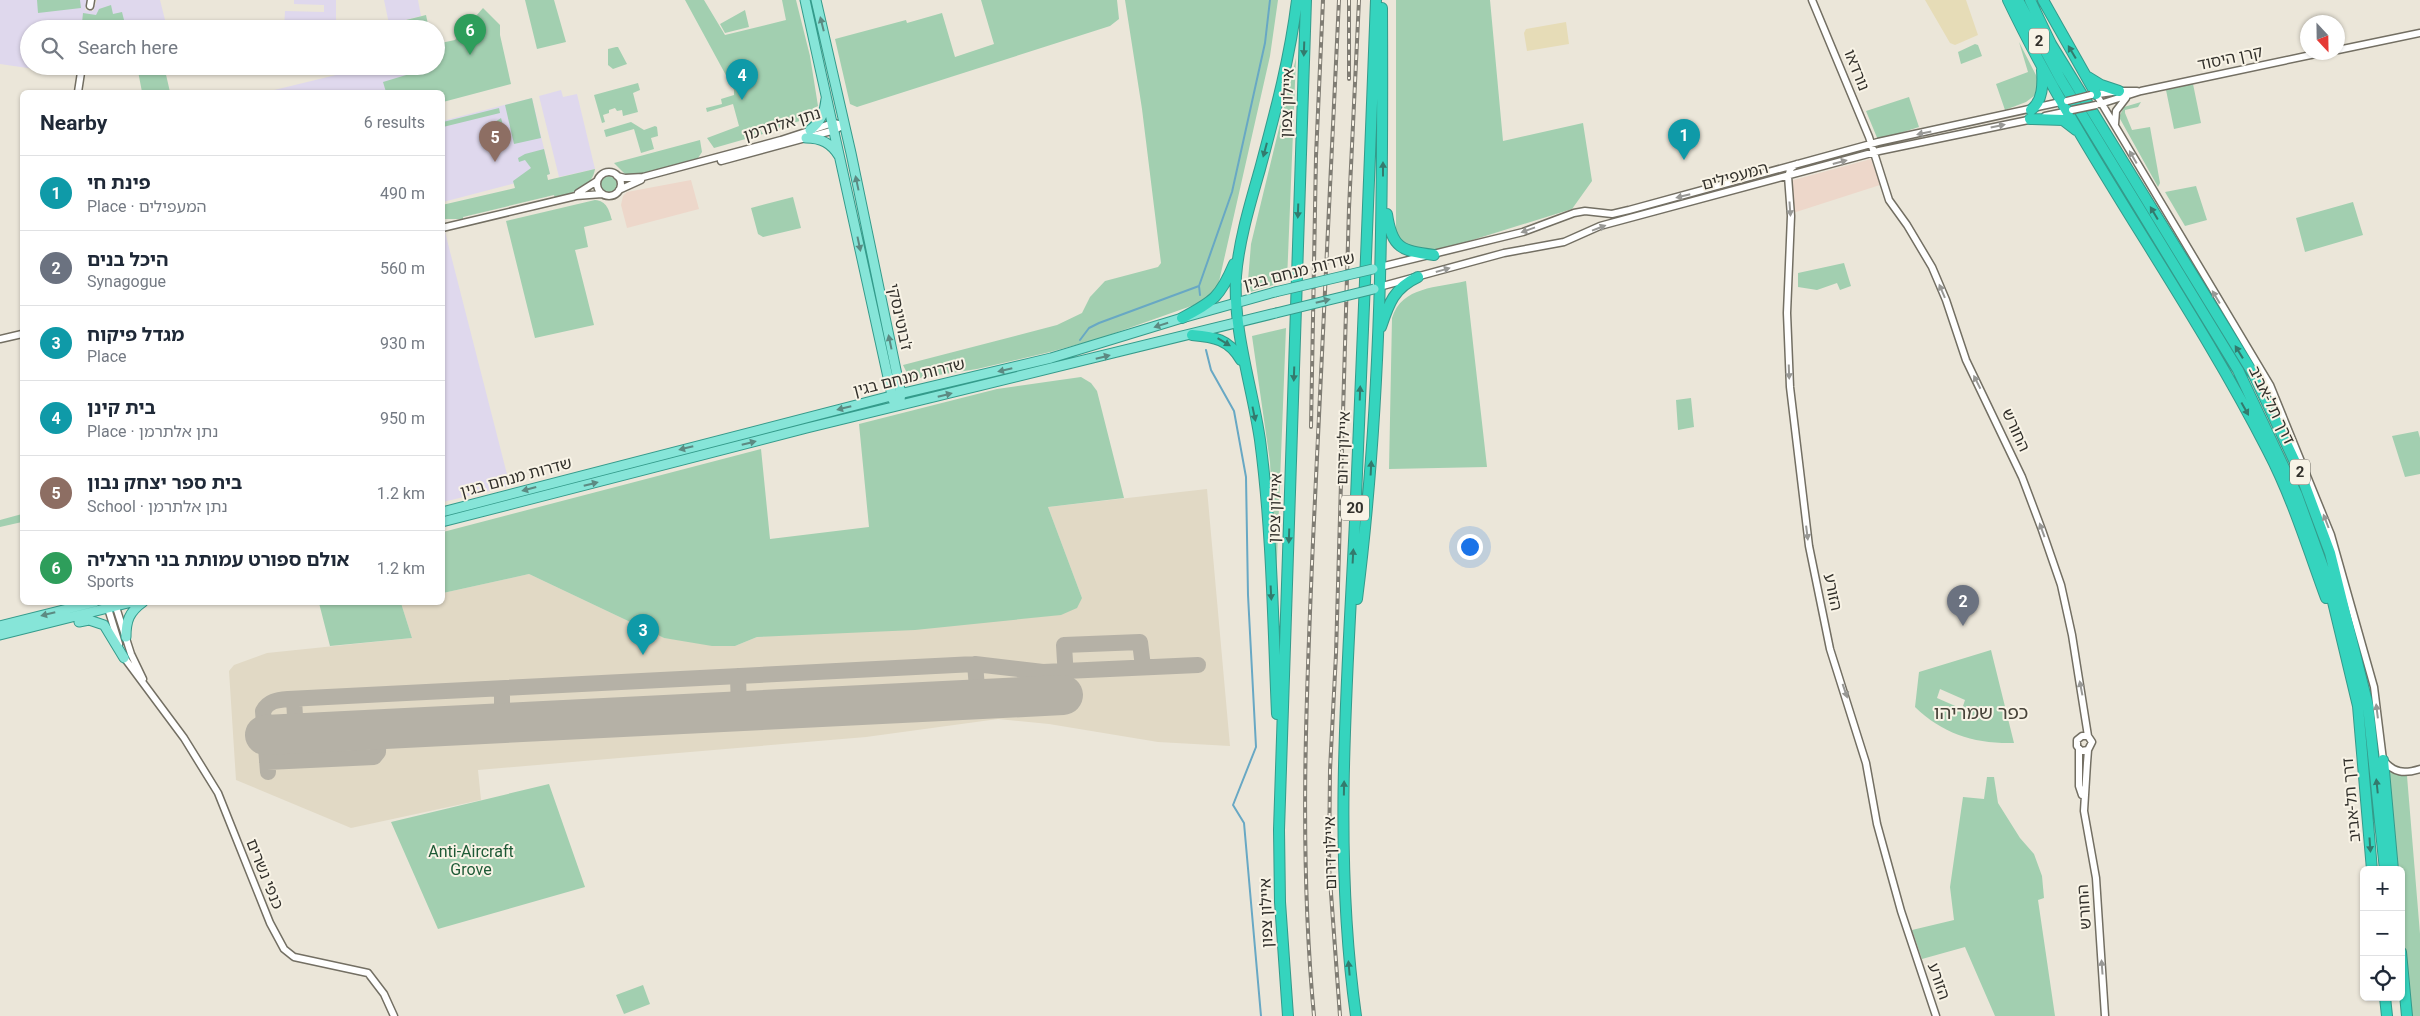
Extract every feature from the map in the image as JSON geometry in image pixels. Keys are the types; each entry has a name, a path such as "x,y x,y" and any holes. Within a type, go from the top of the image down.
{"highway":[{"path":"1182,318 1214,300 1227,281 1239,254 1280,88 1293,29 1296,0"},
{"name":"איילון צפון","path":"1288,1016 1280,902 1280,784 1306,0"},
{"name":"איילון דרום","path":"1356,1016 1349,969 1345,893 1344,815 1347,672 1376,0"},
{"path":"1347,672 1369,508 1378,338 1376,288 1383,188 1382,0"},
{"path":"2008,0 2042,67 2067,106 2084,139 2184,300 2269,452 2342,641"},
{"name":"דרך תל-אביב","path":"2018,0 2061,80 2238,370 2297,495 2328,581 2358,706 2372,866"},
{"name":"דרך תל-אביב","path":"2030,0 2051,44 2254,375 2301,475 2330,553 2368,706 2385,866"},
{"path":"2043,0 2084,73 2094,95"},
{"path":"2042,67 2041,92 2038,103 2031,114 2063,120 2084,139"},
{"path":"2084,73 2101,85 2123,94"},
{"path":"1383,188 1389,225 1394,241 1408,251 1434,255"},
{"path":"1239,254 1236,302 1237,322 1244,367 1260,439 1270,561 1280,784"},
{"path":"1378,338 1393,295 1402,286 1418,277"},
{"path":"1192,335 1215,337 1227,343 1236,352 1244,367"},
{"path":"2383,760 2393,866"},
{"path":"2401,956 2408,1016"},
{"path":"2385,1001 2387,1016"},
{"path":"2400,1001 2402,1016"}],"main road":[{"name":"ז'בוטינסקי","path":"805,0 826,88 885,370 891,396 897,407"},
{"name":"ז'בוטינסקי","path":"816,0 896,368 901,394 897,407"},
{"path":"826,88 824,113 818,124 808,134 831,145 842,162"},
{"name":"שדרות מנחם בגין","path":"445,511 891,396 1074,352 1236,302 1377,268"},
{"name":"שדרות מנחם בגין","path":"445,521 1376,288"},
{"path":"896,368 899,376 907,386 917,389 925,388"},
{"path":"870,402 882,388 885,370"},
{"path":"0,626 78,605"},
{"path":"25,630 111,605"},
{"path":"126,637 126,626 130,614 140,605"},
{"path":"0,635 95,620 104,625 110,632 124,658"}],"street":[{"name":"נורדאו","path":"1812,0 1845,77 1873,152"},
{"path":"2345,49 2420,33"},
{"name":"קרן היסוד","path":"2094,95 2141,91 2300,57"},
{"path":"78,90 81,75"},
{"path":"2116,127 2114,114 2123,94"},
{"name":"קרן היסוד","path":"2099,105 2123,94"},
{"name":"המעפילים","path":"1376,288 1504,253 1564,242 1600,226 1873,152 2067,106 2094,95"},
{"path":"2094,95 2099,105 2116,127 2270,385 2308,475 2334,544 2374,687 2383,760 2397,772 2406,773 2420,769"},
{"name":"המעפילים","path":"1377,268 1523,232 1568,214 1585,211 1612,214 1870,144 2067,106 2099,105"},
{"name":"נתן אלתרמן","path":"619,190 643,180 834,126 844,125"},
{"name":"נתן אלתרמן","path":"617,176 625,178 643,177 808,134"},
{"name":"החורש","path":"1873,152 1889,200 1907,225 1932,267 1946,300 1966,360 2023,480 2042,530 2061,585 2072,635 2088,736"},
{"path":"1788,176 1791,168 1797,164"},
{"path":"445,227 576,196 602,194 611,196 619,190 620,184 617,176 606,173 576,196"},
{"name":"הזורע","path":"1788,176 1791,216 1787,313 1790,386 1809,546 1830,648 1866,763 1877,824 1901,910 1936,1016"},
{"path":"597,181 597,187 602,194"},
{"path":"445,223 472,220"},
{"path":"0,339 20,334"},
{"name":"כנפי נשרים","path":"111,605 126,637 131,654 149,691"},
{"name":"כנפי נשרים","path":"111,605 124,658 184,738 218,793 270,922 284,949 294,957 368,973 384,994 394,1016"},
{"path":"2082,736 2088,736 2092,744 2088,750 2079,749 2077,740 2082,736"},
{"name":"החורש","path":"2079,749 2079,786 2084,797"},
{"name":"החורש","path":"2088,750 2084,797 2096,878 2105,1016"}],"shaded area":[{"path":"0,0 87,0 85,10 93,11 97,0 160,0 165,20 20,20 20,67 0,64"},
{"path":"294,0 336,0 336,20 284,20 285,11 324,12 324,5 294,4"},
{"path":"384,0 418,0 421,16 405,20 388,20"},
{"path":"336,75 436,75 440,90 274,90"},
{"path":"561,90 563,97 577,94 595,169 559,177 539,96"},
{"path":"532,98 550,174 445,201 445,120"},
{"path":"1871,159 1880,185 1793,213 1790,181"},
{"path":"691,180 699,209 627,228 621,205 623,196 627,192"},
{"path":"445,232 510,486 445,502"},
{"path":"1207,489 1230,746 1158,742 1049,724 998,719 866,737 478,770 481,800 351,828 236,780 229,671 234,665 267,653 412,638 402,605 445,605 445,593 529,574 664,638 735,646 757,637 1082,598 1048,507"}],"green space":[{"path":"37,0 80,0 81,8 38,13"},
{"path":"525,0 554,0 566,42 537,49"},
{"path":"685,0 704,0 725,35 786,20 782,0 796,0 810,56 818,106 814,108 815,116 775,129 760,129 763,134 714,148 707,138 739,126 733,104 707,112 706,108 722,104 721,99 734,95 734,90"},
{"path":"981,0 1117,0 1119,19 1110,26 857,107 850,104 835,39 906,20 907,23 942,13 955,57 994,44"},
{"path":"1125,0 1278,0 1270,56 1218,286 1206,299 1194,305 1098,339 977,369 913,379 908,375 903,365 1057,325 1082,313 1090,297 1105,281 1158,267 1161,263 1142,109"},
{"path":"1396,0 1490,0 1503,141 1583,123 1592,181 1572,209 1434,252 1413,248 1396,234"},
{"path":"111,5 113,14 122,12 124,20 82,20 83,13 96,15 99,9"},
{"path":"483,8 500,25 500,35 511,84 445,101 445,90 385,90 383,82 406,75 445,75 445,42 455,40"},
{"path":"745,10 749,27 725,33 720,24"},
{"path":"426,15 427,20 406,20"},
{"path":"2019,42 2038,79 2038,93 2026,102 2005,110 1996,84 2028,72"},
{"path":"1975,44 1978,45 1982,56 1961,64 1958,52"},
{"path":"618,47 627,64 613,69 608,65 608,49"},
{"path":"1296,58 1287,281 1247,293 1251,244"},
{"path":"139,75 166,75 170,90 142,90"},
{"path":"638,83 640,90 633,93 638,112 623,116 622,110 617,111 615,108 603,115 605,122 602,123 594,95"},
{"path":"2193,84 2201,123 2174,129 2166,90"},
{"path":"1909,97 1919,127 1878,140 1866,111"},
{"path":"532,98 541,138 514,144 505,105"},
{"path":"2141,102 2138,107 2125,110 2125,113 2132,130 2150,127 2160,183 2158,187 2119,117 2124,107"},
{"path":"499,108 500,113 445,127 445,122"},
{"path":"501,118 506,135 491,136 486,128"},
{"path":"631,122 644,130 657,127 658,136 651,138 654,149 641,153 634,129 606,137 604,130"},
{"path":"700,140 702,152 696,161 650,171 645,175 626,175 614,163"},
{"path":"544,149 550,174 547,175 548,180 595,169 593,176 586,185 555,198 554,195 463,217 463,219 445,219 445,204 515,188 513,181 531,168 525,160 519,162 518,158"},
{"path":"609,176 615,178 617,184 615,190 609,192 603,190 601,184 603,178"},
{"path":"2196,186 2207,220 2185,226 2165,192"},
{"path":"793,197 801,228 763,237 758,234 751,208"},
{"path":"595,200 605,204 612,220 584,227 588,247 575,250 594,325 535,338 506,221"},
{"path":"2353,202 2363,235 2305,252 2296,218"},
{"path":"1844,263 1851,286 1840,290 1837,283 1817,290 1798,287 1798,273"},
{"path":"1466,281 1487,467 1389,469 1392,318 1397,308 1412,294 1432,287"},
{"path":"1286,328 1276,584 1270,462 1252,336"},
{"path":"1081,377 1091,383 1097,391 1124,498 1048,507 1082,598 1077,608 1061,615 915,630 757,637 735,646 712,646 664,638 529,574 445,593 445,531 761,449 770,539 869,527 859,424 997,389"},
{"path":"1691,398 1694,427 1678,430 1676,400"},
{"path":"2418,431 2420,438 2420,474 2405,477 2392,436"},
{"path":"20,515 20,522 0,527 0,520"},
{"path":"320,605 402,605 412,638 330,646"},
{"path":"1991,650 2014,743 1986,742 1960,736 1948,731 1926,716 1915,707 1919,672","holes":["1940,689 1965,700 1962,709 1937,698"]},
{"path":"2388,771 2407,776 2420,934 2420,1016 2410,1016 2405,970 2405,866 2396,866"},
{"path":"1987,777 1994,777 1998,803 2020,838 2034,854 2042,876 2044,898 2038,900 2055,1016 1995,1016 1965,947 1922,959 1912,930 1954,920 1950,887 1963,797 1984,799"},
{"name":"Anti-Aircraft Grove","path":"549,784 585,887 438,929 391,822"},
{"path":"643,985 650,1004 624,1014 616,995"}],"sand":[{"path":"1925,0 1966,0 1978,35 1955,45 1950,43"},
{"path":"1566,22 1569,44 1527,51 1524,33 1526,29"}],"waterway":[{"path":"1200,295 1199,286 1232,192 1265,43 1270,0"},
{"path":"1080,340 1089,328 1099,323 1199,286"},
{"path":"1206,350 1211,370 1234,411 1246,477 1248,595 1256,747 1233,805 1244,823 1261,1016"}],"taxiway":[{"path":"1063,695 1066,678 1064,645 1140,642 1143,667 1153,667"},
{"path":"975,664 978,699"},
{"path":"268,772 263,711 270,703 284,699 975,664 1043,672 1198,665"},
{"path":"738,676 739,711"},
{"path":"502,689 502,723"},
{"path":"294,699 296,734"},
{"path":"267,762 374,757 378,752 379,729"}],"runway":[{"path":"265,735 1063,695"}],"railway":[{"path":"1311,427 1316,156 1323,0"},
{"path":"1314,1016 1309,956 1305,838 1306,719 1339,0"},
{"path":"1349,0 1349,79"},
{"path":"1340,1016 1329,866 1330,770 1336,654 1349,208 1359,0"}],"place":[{"name":"אולם ספורט עמותת בני הרצליה","path":"470,55"},
{"name":"בית קינן","path":"742,100"},
{"name":"פינת חי","path":"1684,160"},
{"name":"בית ספר יצחק נבון","path":"495,162"},
{"name":"היכל בנים","path":"1963,626"},
{"name":"מגדל פיקוח","path":"643,655"}],"district":[{"name":"כפר שמריהו","path":"1981,712"}]}
